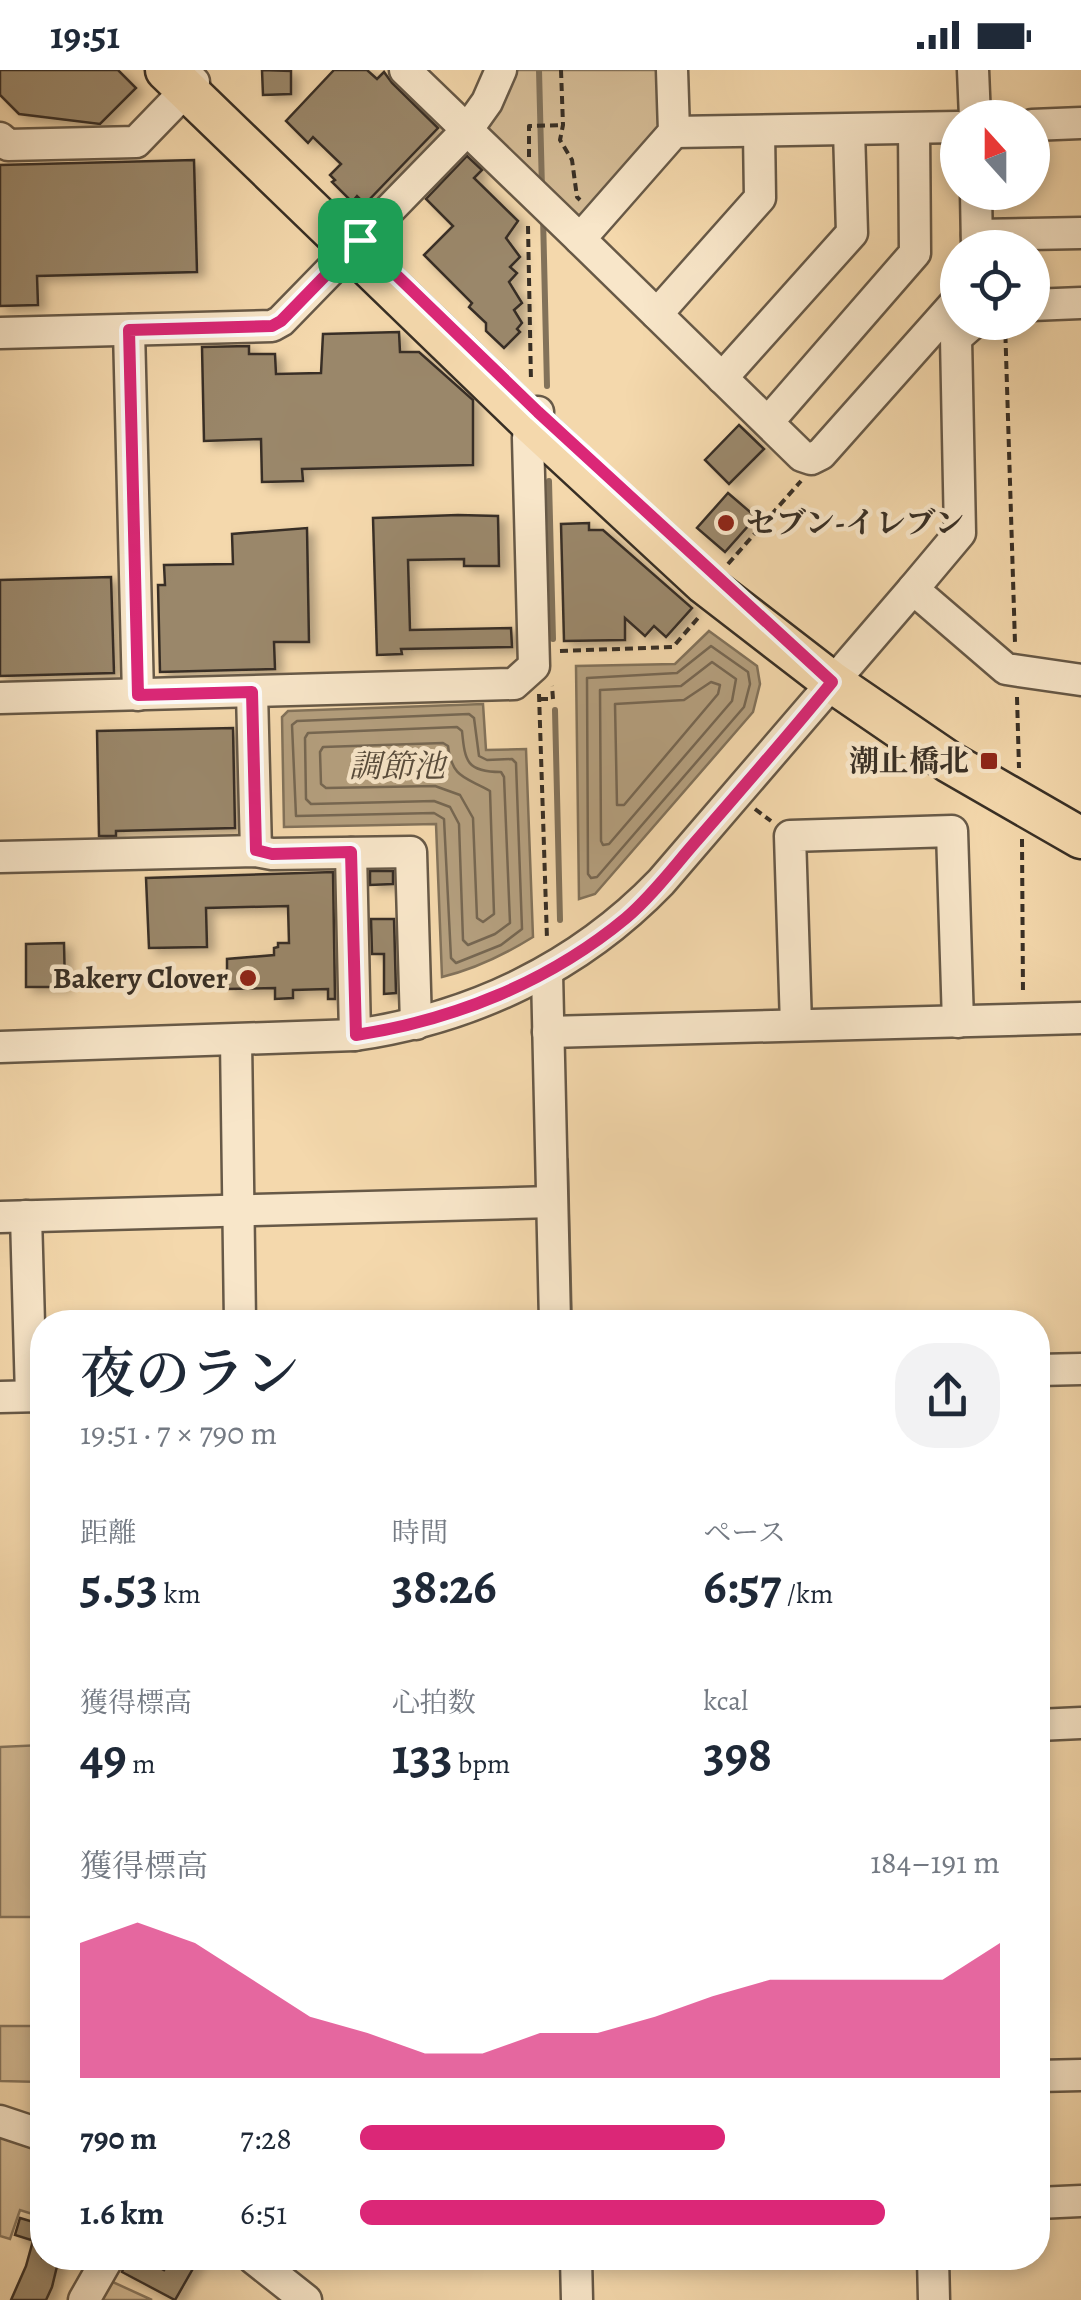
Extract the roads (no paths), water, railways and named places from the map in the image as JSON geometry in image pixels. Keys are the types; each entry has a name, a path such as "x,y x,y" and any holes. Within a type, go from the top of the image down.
{"main road":[{"path":"182,78 533,408 660,545 832,682 949,762 1081,838"}],"street":[{"path":"406,70 554,214 590,228 657,314 802,456 821,454 940,320"},
{"path":"0,333 272,326 467,130 487,102 501,70"},
{"path":"590,228 674,132 672,70"},
{"path":"973,70 974,100"},
{"path":"0,138 8,145 136,142 182,78"},
{"path":"1050,124 1081,123"},
{"path":"674,132 940,128"},
{"path":"768,422 915,253 914,129"},
{"path":"722,378 852,233 849,130"},
{"path":"657,314 760,198 759,132"},
{"path":"1050,235 1081,232"},
{"path":"1050,304 1081,303"},
{"path":"129,330 138,695"},
{"path":"0,1047 356,1035 416,1024 497,996 545,960 628,916 960,533 956,340"},
{"path":"0,698 539,686 534,666 533,408"},
{"path":"913,590 1006,669 1081,680"},
{"path":"252,692 256,850"},
{"path":"796,1025 790,836 952,831 958,1022"},
{"path":"0,857 256,850 272,854 411,852 416,1024"},
{"path":"351,852 356,1035"},
{"path":"545,960 555,1310"},
{"path":"548,1032 1081,1018"},
{"path":"236,1040 240,1310"},
{"path":"30,1344 13,1216 552,1202"},
{"path":"1050,1370 1081,1370"},
{"path":"0,1397 30,1396"},
{"path":"1050,1724 1081,1723"},
{"path":"1050,2075 1081,2074"},
{"path":"0,2121 30,2130"},
{"path":"1050,2202 1081,2201"},
{"path":"80,2298 100,2270"},
{"path":"274,2270 306,2300"},
{"path":"576,2270 577,2300"},
{"path":"933,2270 934,2300"}],"water":[{"path":"709,631 757,666 760,684 753,712 595,894 579,899 576,666 675,664"},
{"name":"調節池","path":"483,704 486,750 526,749 533,937 489,961 442,977 436,824 284,827 282,717 288,711"}],"waterway":[{"path":"539,70 542,189"},
{"path":"543,216 547,386"},
{"path":"549,481 553,639"},
{"path":"555,710 560,920"},
{"path":"566,1160 570,1310"}],"place":[{"name":"セブン-イレブン","path":"726,523"},
{"name":"潮止橋北","path":"989,761"},
{"name":"Bakery Clover","path":"248,978"}]}
